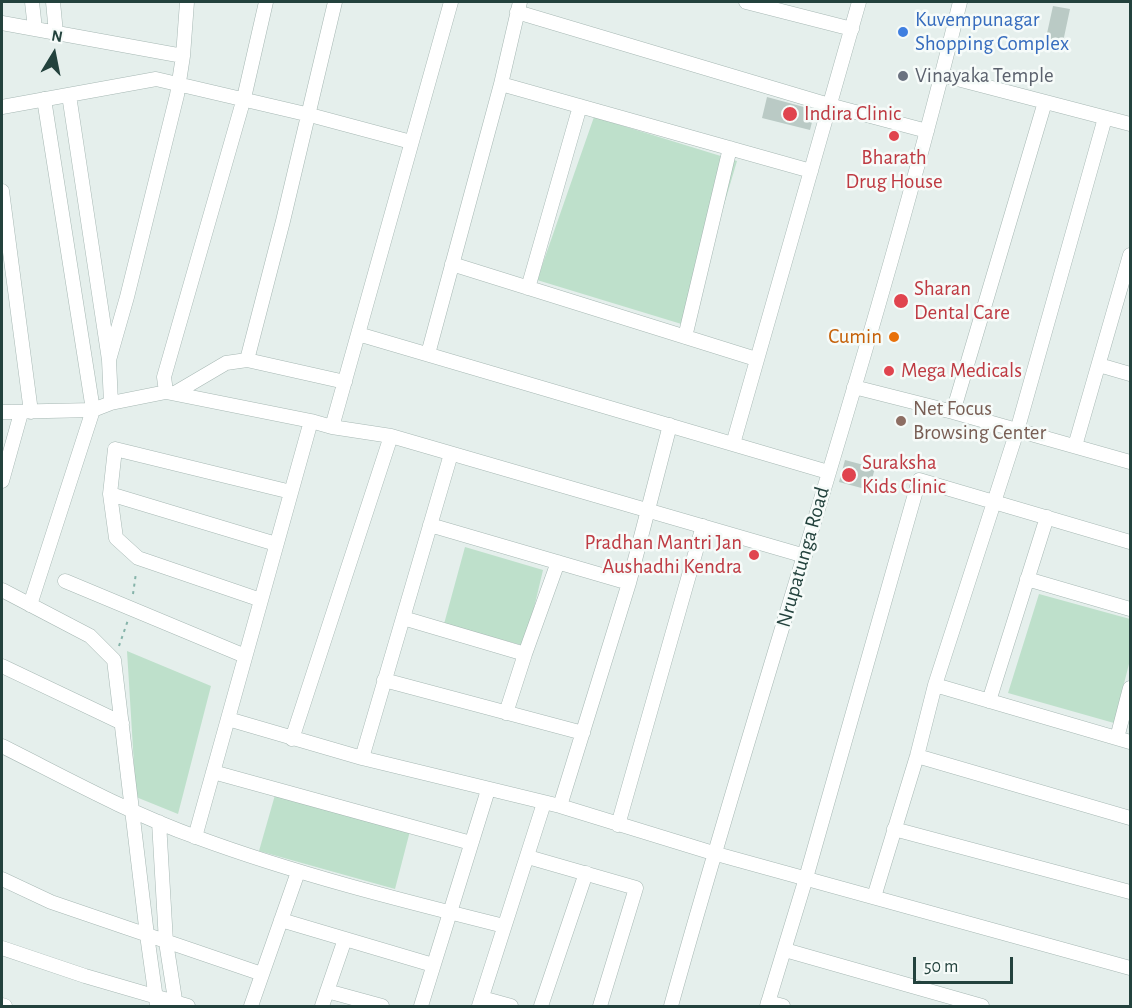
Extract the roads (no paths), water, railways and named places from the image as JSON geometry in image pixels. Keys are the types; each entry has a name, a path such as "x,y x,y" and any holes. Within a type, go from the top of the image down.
{"street":[{"path":"32,2 35,29"},
{"path":"53,2 56,33"},
{"path":"109,360 127,297 179,84 187,2"},
{"path":"171,393 164,377 244,98 266,2"},
{"path":"247,360 310,115 336,2"},
{"path":"332,427 451,2"},
{"path":"746,2 852,29"},
{"path":"733,444 859,2"},
{"name":"Nrupatunga Road","path":"671,1006 714,853 854,387 927,131 960,2"},
{"path":"428,354 501,84 519,7 829,105 927,131"},
{"path":"2,23 183,56"},
{"path":"942,75 1131,124"},
{"path":"2,107 156,79 244,98 411,142"},
{"path":"501,84 811,171"},
{"path":"69,95 109,360 111,403"},
{"path":"30,605 93,410 44,99"},
{"path":"953,412 1045,102"},
{"path":"528,288 580,106"},
{"path":"874,897 935,685 1017,431 1106,118"},
{"path":"685,337 730,148"},
{"path":"2,191 26,412 2,481"},
{"path":"1075,446 1099,365 1126,292 1131,255"},
{"path":"452,264 756,359"},
{"path":"358,334 828,472"},
{"path":"2,412 93,410 111,403 171,393 226,363 247,360 345,382"},
{"path":"1099,365 1131,374"},
{"path":"854,387 1131,462"},
{"path":"171,393 332,427 390,436 805,556"},
{"path":"195,837 311,421"},
{"path":"560,806 629,583 670,425"},
{"path":"292,740 390,436"},
{"path":"261,600 138,558 116,538 110,494 115,449 291,492"},
{"path":"362,758 452,454"},
{"path":"783,1006 767,1004 806,878 919,480 1131,542"},
{"path":"110,494 276,544"},
{"path":"989,701 1047,517"},
{"path":"430,525 629,583"},
{"path":"618,825 703,526"},
{"path":"506,713 558,562"},
{"path":"1027,579 1131,609"},
{"path":"65,581 245,656"},
{"path":"2,590 90,636 114,660 157,1002"},
{"path":"403,618 525,654"},
{"path":"2,666 123,723"},
{"path":"384,680 583,733"},
{"path":"935,685 1131,742"},
{"path":"1116,738 1131,688"},
{"path":"228,719 292,740 560,806 714,853 1131,968"},
{"path":"2,746 134,812 195,837 298,872 504,926"},
{"path":"916,756 1131,818"},
{"path":"213,772 471,843"},
{"path":"421,1006 488,790"},
{"path":"511,1006 481,1003 544,803"},
{"path":"2,948 157,1002 180,1005 166,942 159,822"},
{"path":"894,830 1131,892"},
{"path":"528,857 636,888 600,1006"},
{"path":"251,1006 298,872"},
{"path":"541,1006 585,873"},
{"path":"2,879 51,902 262,975"},
{"path":"281,920 434,965"},
{"path":"322,1006 345,939"},
{"path":"785,950 982,1006"},
{"path":"327,991 382,1006"}],"place":[{"name":"Kuvempunagar Shopping Complex","path":"903,32"},
{"name":"Vinayaka Temple","path":"903,76"},
{"name":"Indira Clinic","path":"790,114"},
{"name":"Bharath Drug House","path":"894,136"},
{"name":"Sharan Dental Care","path":"901,301"},
{"name":"Cumin","path":"894,337"},
{"name":"Mega Medicals","path":"889,371"},
{"name":"Net Focus Browsing Center","path":"901,421"},
{"name":"Suraksha Kids Clinic","path":"849,475"},
{"name":"Pradhan Mantri Jan Aushadhi Kendra","path":"754,555"}]}
